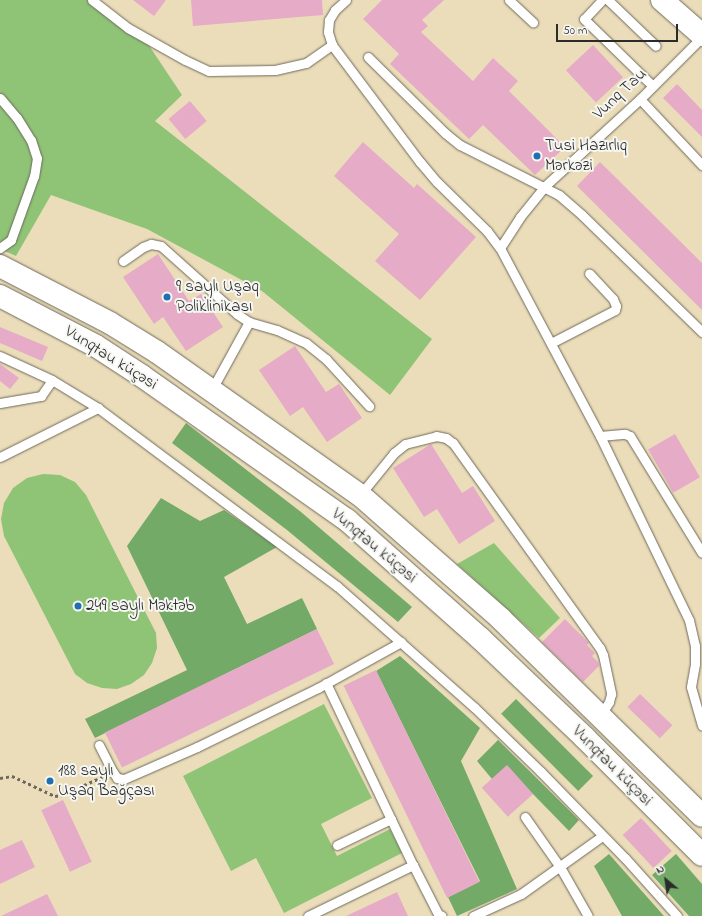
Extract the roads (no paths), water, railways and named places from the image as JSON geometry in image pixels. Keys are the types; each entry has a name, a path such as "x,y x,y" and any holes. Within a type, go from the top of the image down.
{"main road":[{"path":"662,0 702,36"},
{"name":"Vunqtau küçəsi","path":"0,266 110,323 157,352 360,495 501,619 702,816"},
{"name":"Vunqtau küçəsi","path":"0,296 96,346 142,376 347,520 485,643 585,738 702,855"}],"lane":[{"path":"92,0 128,28 185,60 209,71 275,70 306,63 332,45"},
{"path":"346,0 335,10 329,20 328,32 332,45 420,162 437,182 487,231 500,248 600,436 689,620 699,648 691,687 702,725"},
{"path":"509,0 533,22"},
{"path":"602,0 584,19 653,86"},
{"path":"608,0 656,46"},
{"name":"Vunq Tau","path":"500,248 520,217 544,186 640,99 702,36"},
{"path":"368,57 445,133 460,145 502,168 544,186 559,195 582,215 702,332"},
{"path":"0,98 18,118 31,140 37,158 34,176 12,240 0,248"},
{"path":"640,99 702,165"},
{"path":"123,261 143,247 151,244 161,246 236,314 249,322 277,330 306,343 326,359 369,406"},
{"path":"551,343 615,310 616,306 612,299 589,273"},
{"path":"211,391 249,322"},
{"path":"0,356 52,380 98,408 337,586 475,708 540,771 677,916"},
{"path":"0,403 41,396 52,380"},
{"path":"0,456 98,408"},
{"path":"600,436 625,434 630,436 702,552"},
{"path":"360,495 394,453 405,444 436,436 446,438 453,443 600,648 603,654 611,694 609,702 600,716"},
{"path":"99,745 113,772 118,778 124,779 197,747 326,683 401,642"},
{"path":"326,683 413,865 438,914 442,916"},
{"path":"525,817 560,867 588,916"},
{"path":"337,845 391,819"},
{"path":"473,916 521,894 602,836"},
{"path":"308,916 413,865"}],"place":[{"name":"Tusi Hazırlıq Mərkəzi","path":"537,156"},
{"name":"9 saylı Uşaq Poliklinikası","path":"167,297"},
{"name":"249 saylı Məktəb","path":"78,606"},
{"name":"188 saylı Uşaq Bağçası","path":"50,781"}]}
